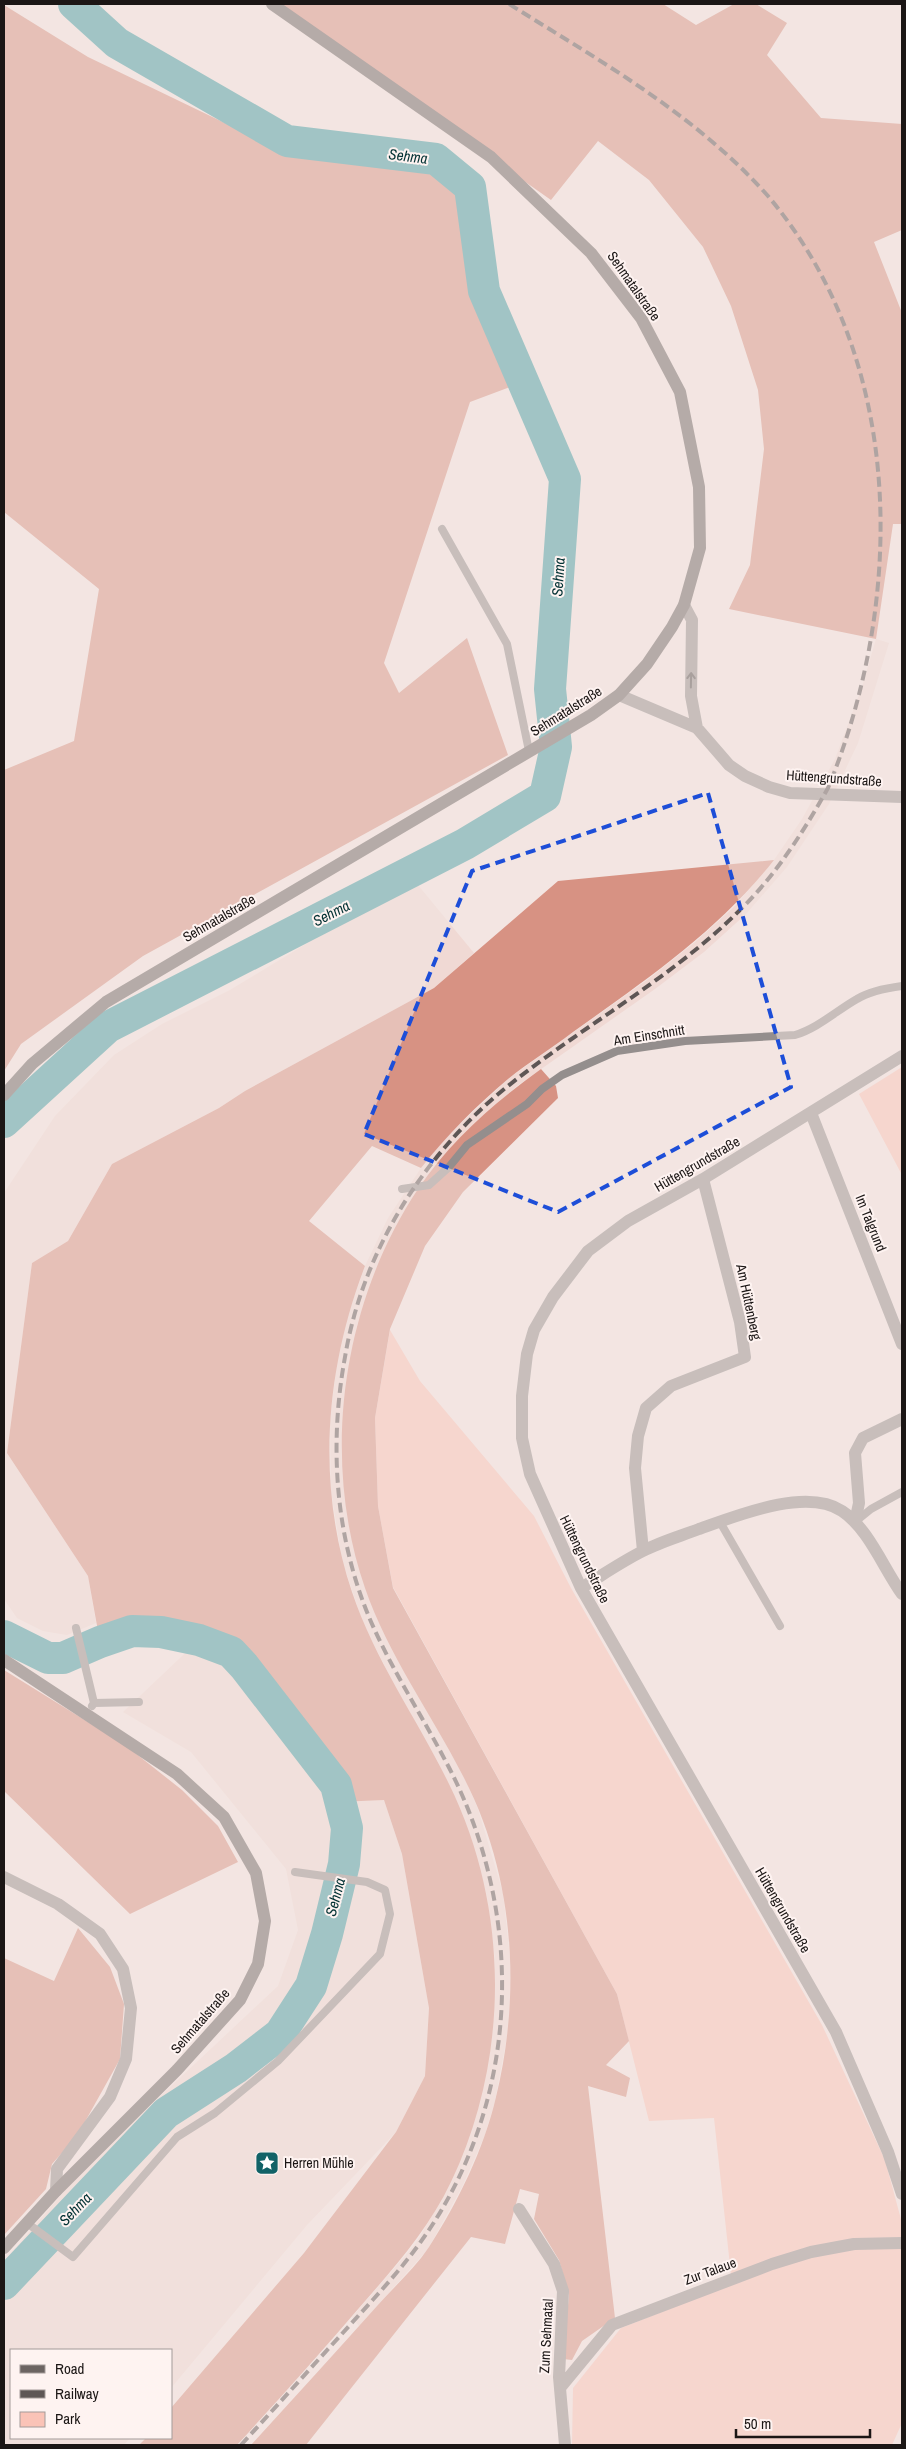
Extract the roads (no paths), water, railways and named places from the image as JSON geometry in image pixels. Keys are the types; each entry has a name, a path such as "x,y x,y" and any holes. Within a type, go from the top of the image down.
{"main road":[{"name":"Sehmatalstraße","path":"4,1095 32,1064 106,1002 569,728 619,695 647,664 672,627 684,605 700,548 699,486 680,392 641,318 591,253 492,157 272,4"},
{"name":"Sehmatalstraße","path":"4,1660 90,1708 177,1774 224,1817 256,1873 264,1922 258,1964 240,2000 177,2070 56,2191 31,2226 4,2248"}],"street":[{"path":"684,605 692,620 691,696 696,728"},
{"name":"Hüttengrundstraße","path":"619,695 696,728 729,765 745,776 770,787 790,793 902,797"},
{"name":"Hüttengrundstraße","path":"902,1056 811,1114 628,1222 588,1252 553,1298 534,1330 527,1354 522,1396 522,1438 530,1474 581,1588 836,2032 888,2152 902,2194"},
{"name":"Im Talgrund","path":"811,1114 902,1344"},
{"name":"Am Hüttenberg","path":"643,1551 634,1468 638,1436 646,1408 671,1386 745,1356 740,1322 703,1179"},
{"path":"855,1522 859,1503 856,1453 863,1438 902,1418"},
{"path":"581,1588 643,1551 720,1522 755,1510 817,1502 841,1510 855,1522 902,1594"},
{"path":"4,1877 58,1904 100,1934 123,1969 131,2008 126,2060 110,2097 57,2169 56,2191"},
{"name":"Zum Sehmatal","path":"520,2209 554,2264 563,2291 560,2388 564,2445"},
{"name":"Zur Talaue","path":"560,2388 612,2325 772,2264 811,2252 854,2244 902,2243"}],"lane":[{"path":"442,529 507,644 533,749"},
{"name":"Am Einschnitt","path":"402,1189 428,1185 449,1167 467,1145 527,1104 542,1089 562,1075 617,1050 685,1041 795,1035 812,1030 859,998 884,988 902,986"},
{"path":"855,1522 871,1509 902,1492"},
{"path":"720,1522 780,1626"},
{"path":"76,1628 85,1668 90,1708 139,1702"},
{"path":"31,2226 73,2258 177,2137 215,2113 278,2061 380,1954 390,1914 385,1890 367,1882 295,1872"}],"waterway":[{"name":"Sehma","path":"4,1122 108,1027 465,844 545,796 556,747 550,689 565,479 484,291 470,187 436,159 287,141 117,43 74,4"},
{"name":"Sehma","path":"4,1636 48,1658 63,1658 132,1631 161,1632 199,1640 231,1652 244,1666 336,1785 347,1828 344,1864 327,1934 311,1986 280,2034 236,2068 166,2113 4,2284"}],"railway":[{"path":"241,2445 399,2270 417,2247 452,2192 477,2133 494,2071 502,2008 500,1944 490,1881 472,1819 445,1760 377,1636 358,1586 342,1522 337,1456 340,1390 353,1319 365,1282 380,1247 398,1213 419,1180 469,1121 527,1071 654,982 715,934 755,894 789,851 828,788 853,715 871,638 880,560 879,482 868,405 847,331 813,261 768,196 710,139 612,68 509,4"}],"place":[{"name":"Herren Mühle","path":"267,2163"}]}
